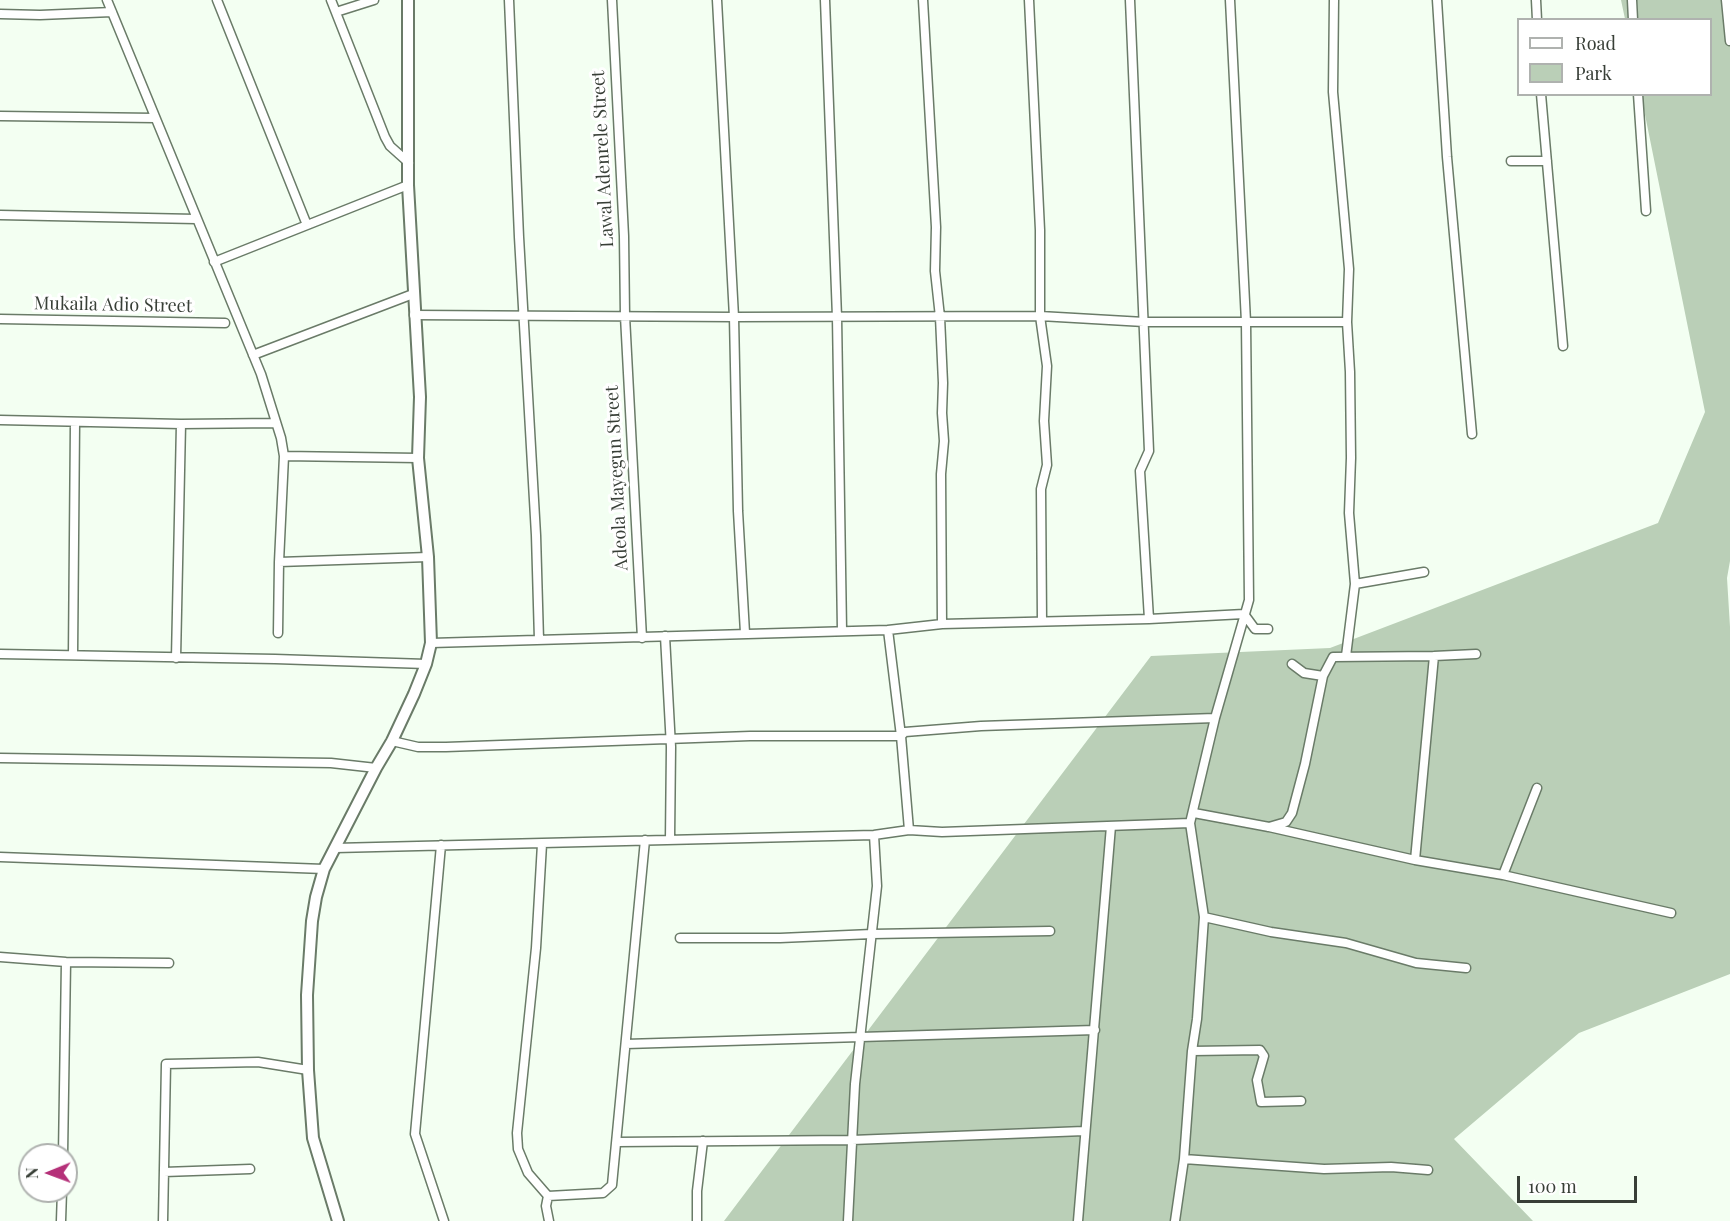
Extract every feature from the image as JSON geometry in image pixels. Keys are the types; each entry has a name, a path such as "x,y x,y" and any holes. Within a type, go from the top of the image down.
{"street":[{"path":"107,0 253,356 285,456 279,562 278,633"},
{"path":"217,0 307,225"},
{"path":"331,0 385,137 390,146 409,164"},
{"path":"336,12 374,0"},
{"path":"338,1221 313,1138 306,1025 312,921 324,869 392,741 426,664 431,642 428,557 418,458 420,397 408,185 408,0"},
{"path":"509,0 539,640"},
{"name":"Lawal Adenrele Street","path":"612,0 624,236 625,316"},
{"path":"717,0 734,317 738,511 745,633"},
{"path":"825,0 837,317 842,630"},
{"path":"923,0 936,227 935,271 944,383 942,424 944,441 941,474 942,624"},
{"path":"1029,0 1040,230 1040,316 1047,366 1044,421 1047,465 1041,489 1042,621"},
{"path":"1130,0 1149,451 1140,471 1149,619"},
{"path":"1175,1221 1184,1159 1204,917 1190,823 1215,718 1249,600 1246,322 1230,0"},
{"path":"1334,0 1333,92 1349,269 1347,322 1350,383 1349,513 1355,584 1346,656"},
{"path":"1437,0 1447,157 1472,434"},
{"path":"1536,0 1537,18"},
{"path":"1632,0 1633,18"},
{"path":"1726,0 1730,41"},
{"path":"0,14 112,12"},
{"path":"1541,96 1563,346"},
{"path":"1638,96 1646,211"},
{"path":"0,116 155,118"},
{"path":"1511,161 1546,161"},
{"path":"214,262 408,185"},
{"path":"0,215 195,219"},
{"path":"253,356 413,294"},
{"path":"414,315 1040,316 1144,322 1347,322"},
{"name":"Adeola Mayegun Street","path":"625,316 642,638"},
{"name":"Mukaila Adio Street","path":"0,320 225,323"},
{"path":"0,420 75,423 276,423"},
{"path":"73,655 75,423"},
{"path":"176,658 181,424"},
{"path":"285,456 418,458"},
{"path":"279,562 428,557"},
{"path":"1355,584 1424,572"},
{"path":"431,642 888,630 942,624 1149,619 1244,614"},
{"path":"1244,614 1255,629 1268,629"},
{"path":"888,630 901,736 909,830"},
{"path":"665,636 670,740 670,839"},
{"path":"0,654 426,664"},
{"path":"1269,827 1286,822 1292,813 1305,764 1323,676 1333,657 1476,654"},
{"path":"1415,860 1434,656"},
{"path":"1292,664 1304,673 1323,676"},
{"path":"392,741 418,747 446,747 750,736 901,736 905,732 981,726 1215,718"},
{"path":"0,758 331,763 376,768"},
{"path":"1503,875 1537,788"},
{"path":"1194,813 1269,827 1415,860 1503,875 1671,913"},
{"path":"335,849 874,835 909,830 942,832 1190,823"},
{"path":"1078,1221 1111,826"},
{"path":"848,1221 855,1084 877,886 874,835"},
{"path":"548,1196 603,1193 612,1185 645,840"},
{"path":"542,844 536,948 517,1133 518,1149 528,1173 548,1196"},
{"path":"441,845 415,1134 444,1221"},
{"path":"0,857 324,869"},
{"path":"1204,917 1271,932 1346,943 1416,963 1466,969"},
{"path":"680,938 780,938 1050,931"},
{"path":"0,957 66,962 169,963"},
{"path":"63,1143 66,962"},
{"path":"626,1044 860,1035 1095,1030"},
{"path":"1192,1051 1260,1050 1264,1056 1257,1080 1261,1102 1301,1101"},
{"path":"163,1221 166,1064 258,1062 308,1070"},
{"path":"617,1142 852,1140 1084,1131"},
{"path":"697,1221 697,1191 703,1141"},
{"path":"1184,1159 1324,1169 1391,1167 1428,1170"},
{"path":"164,1172 250,1168"},
{"path":"548,1196 546,1206 549,1221"},
{"path":"61,1221 62,1203"}],"green space":[{"path":"1621,0 1730,0 1730,561 1727,578 1730,627 1730,974 1579,1033 1454,1139 1533,1221 724,1221 1151,656 1330,648 1658,523 1705,412 1641,96 1712,96 1712,18 1625,18"}]}
